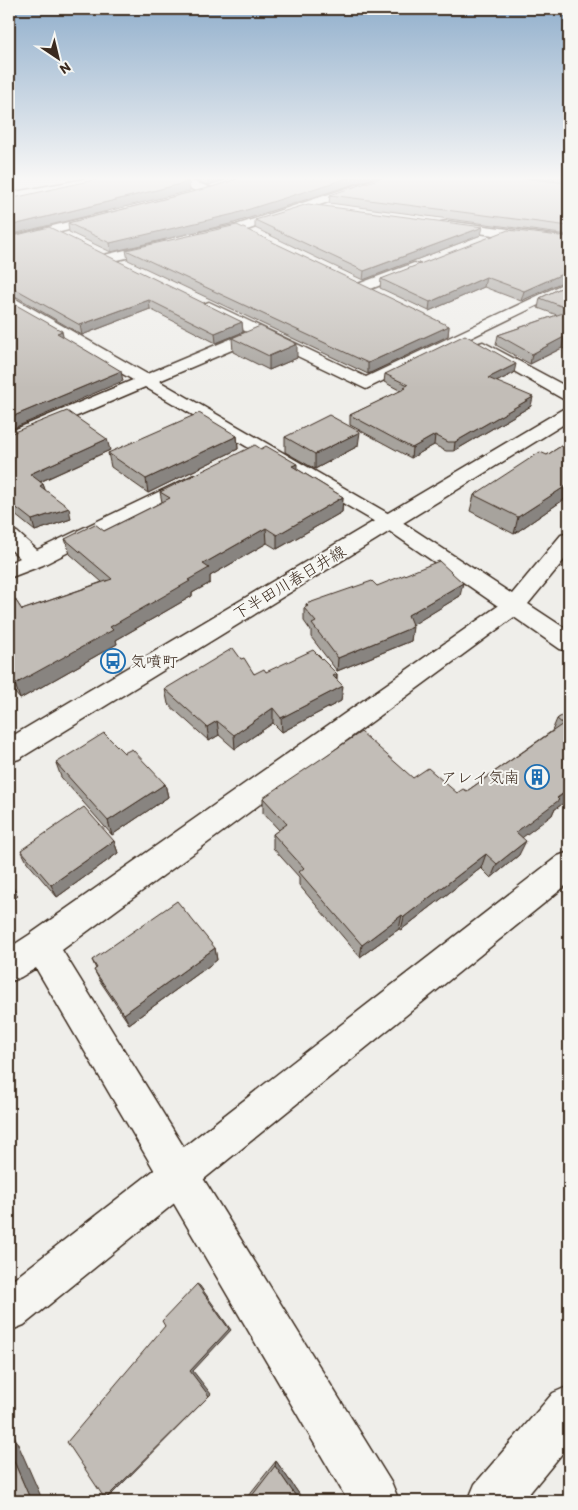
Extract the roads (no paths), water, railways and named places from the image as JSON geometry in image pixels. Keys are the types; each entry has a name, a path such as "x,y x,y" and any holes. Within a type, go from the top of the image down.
{"street":[{"path":"109,258 155,247"},
{"path":"93,250 127,266"},
{"path":"363,287 425,263"},
{"path":"346,278 380,295"},
{"path":"198,302 366,384 569,285"},
{"path":"10,303 147,380 251,452 389,522 569,643"},
{"path":"447,328 569,395"},
{"path":"9,439 260,332"},
{"name":"下半田川春日井線","path":"9,751 569,413"},
{"path":"9,571 35,560 208,474"},
{"path":"9,537 35,560"},
{"path":"375,1501 178,1174 25,956 514,606 569,540"},
{"path":"9,1310 569,865"},
{"path":"492,1501 569,1409"}],"place":[{"name":"気噴町","path":"113,661"},
{"name":"アレイ気南","path":"537,777"}]}
